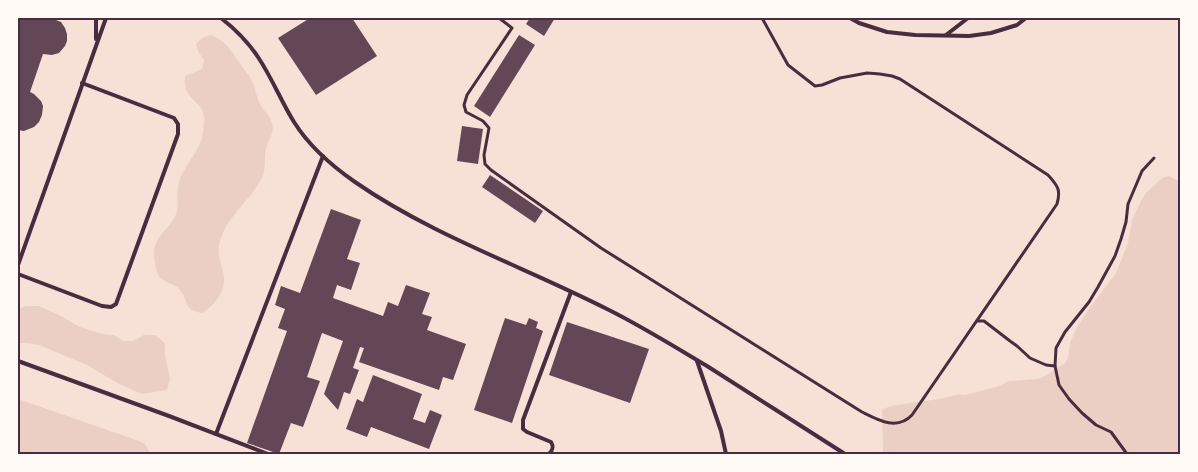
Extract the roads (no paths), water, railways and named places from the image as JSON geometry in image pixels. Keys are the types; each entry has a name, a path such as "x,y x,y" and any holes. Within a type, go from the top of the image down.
{"lane":[{"path":"94,51 97,38 96,18"},
{"path":"18,265 106,18"},
{"path":"221,18 236,30 257,55 294,122 306,138 328,161 354,181 415,218 609,310 662,339 845,454"},
{"path":"850,18 887,32 915,35 969,36 991,33 1017,25 1026,18"},
{"path":"945,35 968,18"},
{"path":"18,274 102,306 116,304 178,134 178,124 174,118 82,83"},
{"path":"216,434 323,156"},
{"path":"549,454 553,450 551,442 526,432 523,420 571,292"},
{"path":"696,360 721,431 726,454"},
{"path":"18,361 268,454"}]}
